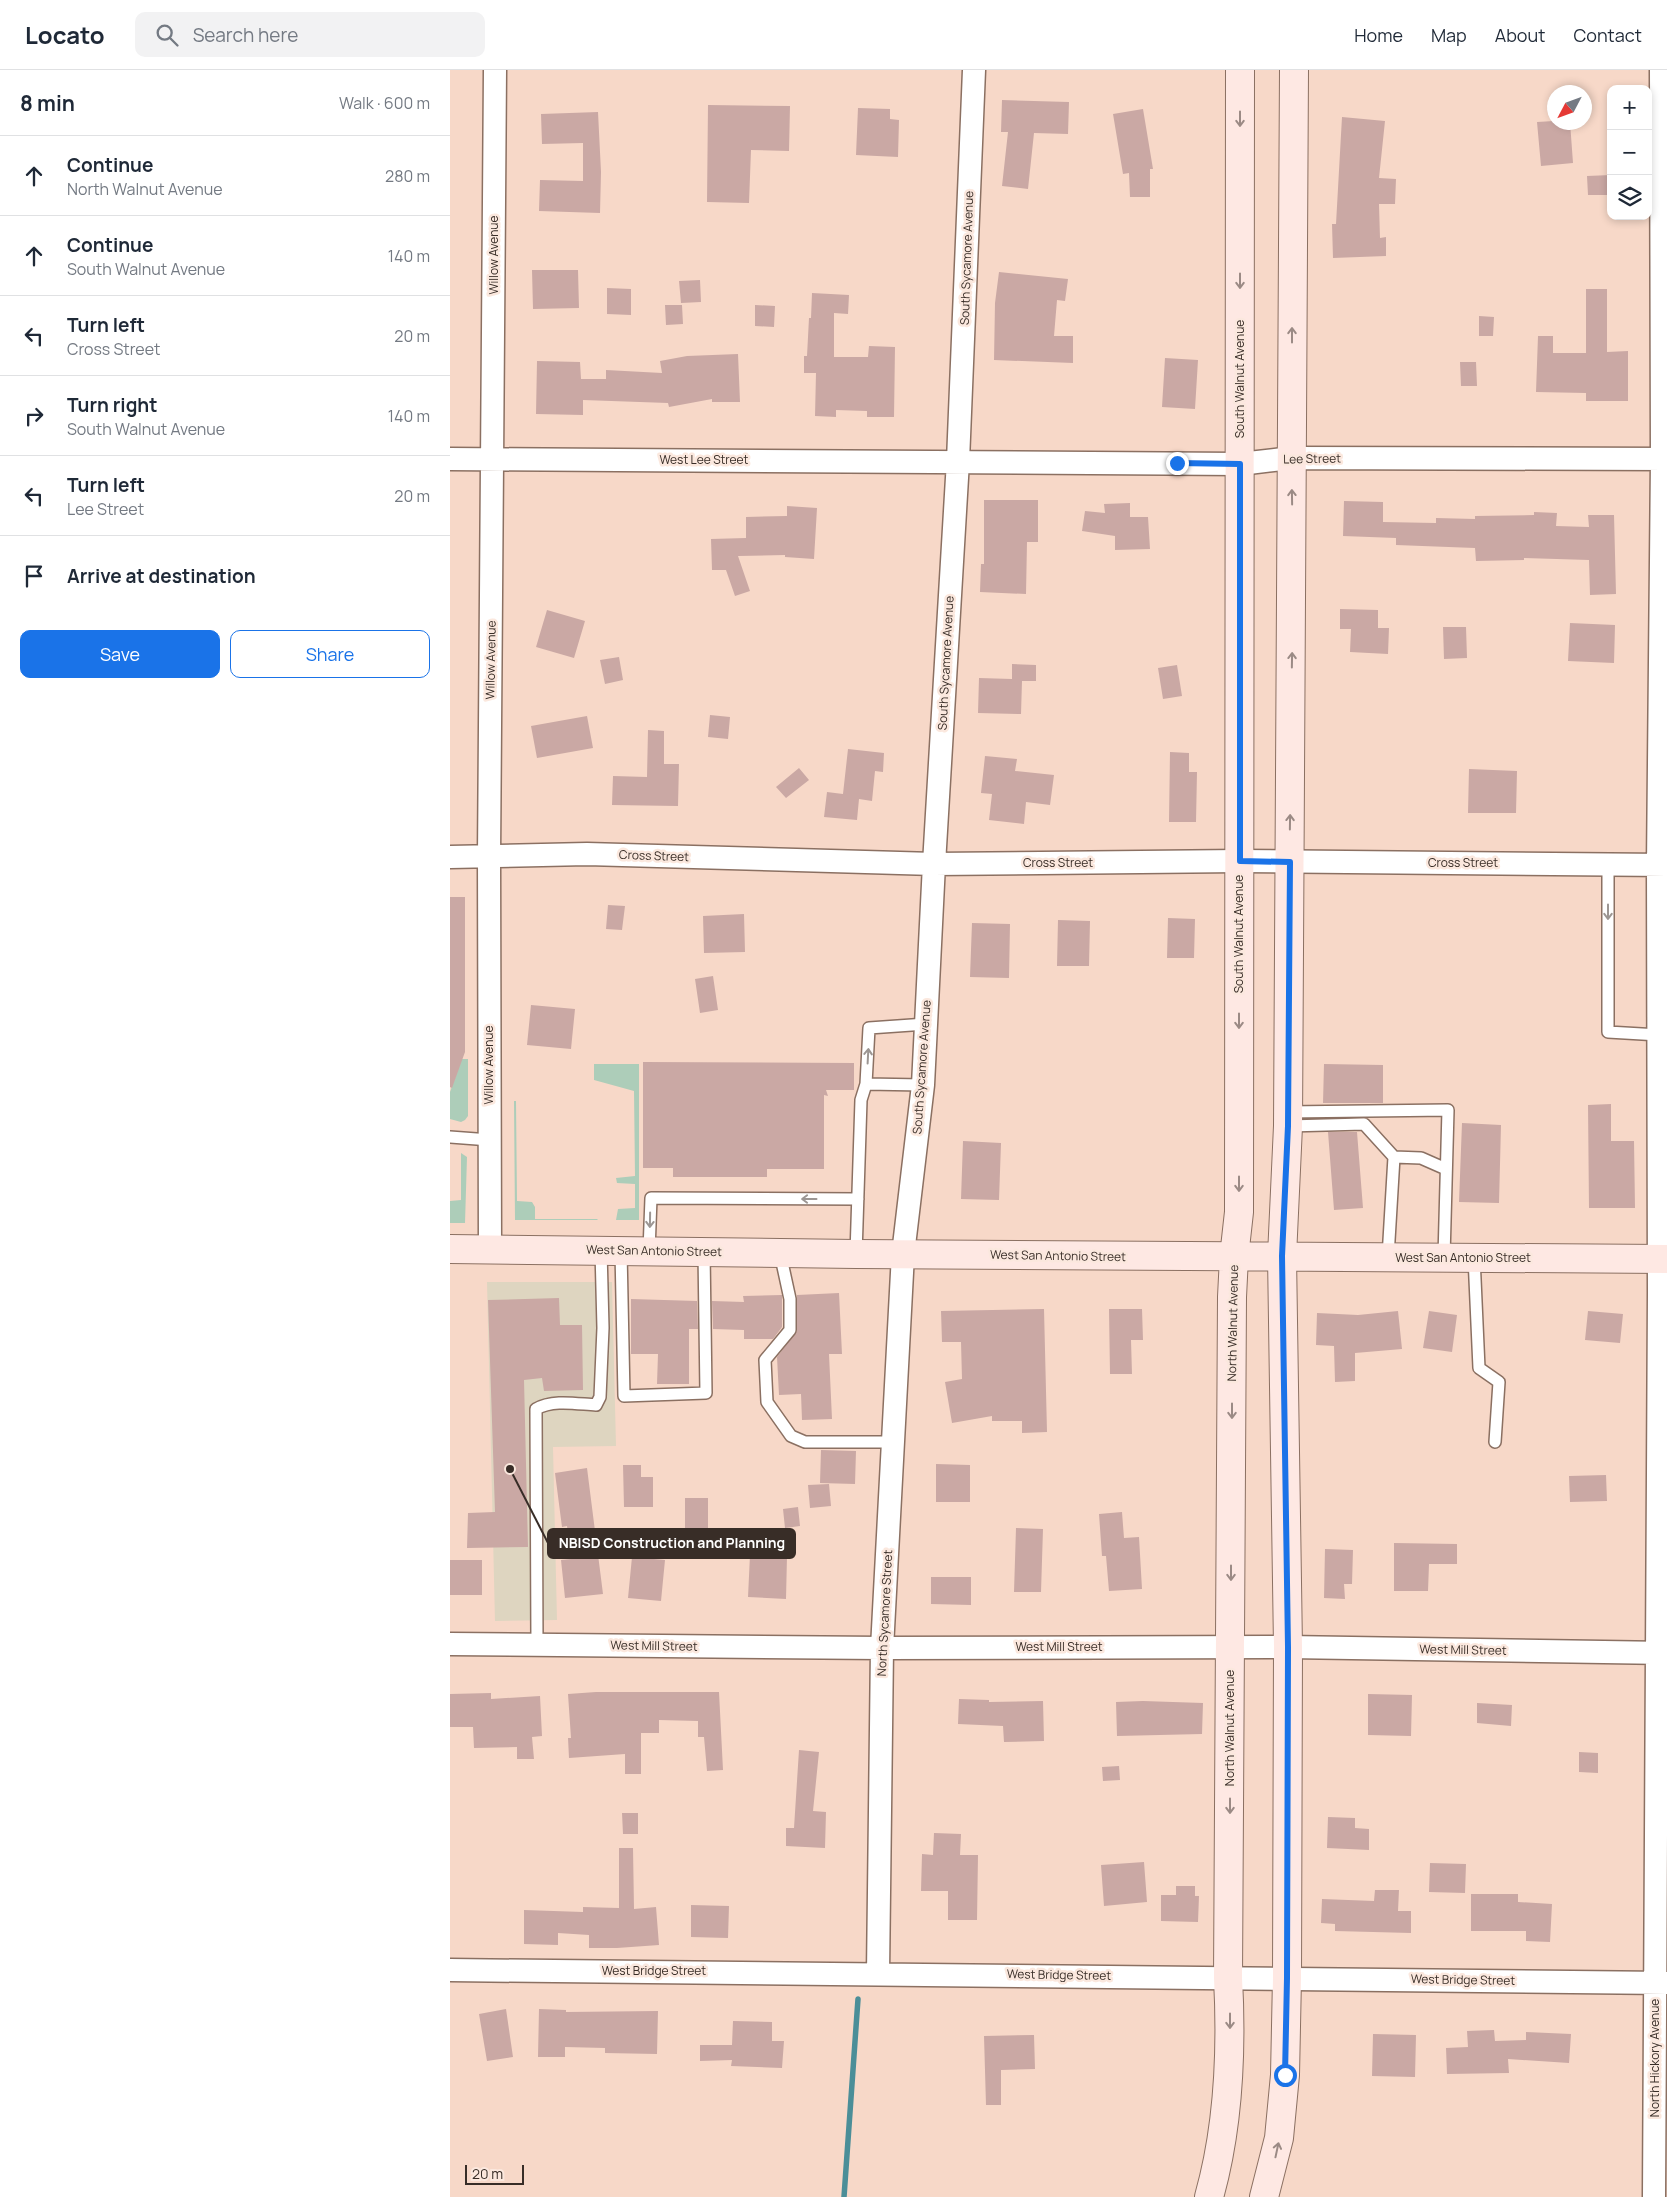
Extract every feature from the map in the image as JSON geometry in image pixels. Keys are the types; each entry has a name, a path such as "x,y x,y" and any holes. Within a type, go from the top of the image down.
{"main road":[{"name":"South Walnut Avenue","path":"1234,1257 1239,1212 1240,70"},
{"path":"1264,2197 1279,2138 1285,2075 1287,1978 1288,1647 1282,1256 1288,1119 1294,70"},
{"name":"West San Antonio Street","path":"450,1249 856,1254 1663,1259"},
{"name":"North Walnut Avenue","path":"1209,2197 1217,2169 1227,2112 1230,2018 1228,1978 1234,1257"}],"street":[{"name":"Willow Avenue","path":"490,1249 489,857 495,70"},
{"name":"South Sycamore Avenue","path":"903,1254 923,1085 958,461 974,70"},
{"name":"North Hickory Avenue","path":"1654,2197 1661,1983 1663,1127 1659,1036 1663,865 1665,459 1661,70"},
{"name":"Lee Street","path":"958,461 1240,464 1291,458 1665,459"},
{"name":"West Lee Street","path":"450,459 958,461"},
{"name":"Cross Street","path":"450,857 587,854 934,864 1240,861 1663,865"},
{"name":"North Sycamore Street","path":"878,1973 882,1648 903,1254"},
{"name":"West Mill Street","path":"450,1644 882,1648 1288,1647 1662,1653"},
{"name":"West Bridge Street","path":"450,1970 878,1973 1661,1983"}],"lane":[{"path":"1608,864 1608,1032 1659,1036"},
{"path":"856,1254 861,1100 866,1084 870,1028 926,1024"},
{"path":"866,1084 923,1085"},
{"path":"1288,1119 1448,1110 1444,1257"},
{"path":"1288,1119 1364,1124 1394,1157 1421,1158 1446,1168"},
{"path":"450,1137 490,1140"},
{"path":"1388,1257 1394,1157"},
{"path":"649,1251 651,1198 858,1199"},
{"path":"611,1251 624,1396 706,1393 704,1252"},
{"path":"537,1645 536,1408 543,1405 565,1403 596,1405 600,1397 602,1328 611,1251"},
{"path":"780,1253 790,1299 790,1330 765,1360 767,1402 791,1436 805,1442 894,1442"},
{"path":"1474,1257 1479,1368 1498,1382 1495,1442"}],"shaded area":[{"path":"487,1282 612,1282 616,1446 553,1447 557,1620 495,1621"}],"green space":[{"path":"456,1059 468,1059 468,1116 461,1122 450,1119 450,1092 461,1061"},
{"path":"594,1064 639,1064 639,1220 616,1220 618,1209 635,1208 635,1184 617,1183 616,1178 635,1176 634,1091 594,1080"},
{"path":"514,1101 516,1101 517,1201 532,1202 535,1207 535,1219 598,1220 515,1220"},
{"path":"461,1153 467,1157 465,1223 450,1223 450,1201 461,1200"}],"building":[{"path":"1002,100 1069,102 1068,134 1034,133 1028,189 1002,186 1008,132 1001,132"},
{"path":"708,105 790,106 789,151 751,150 749,203 707,202"},
{"path":"858,108 890,109 890,119 899,120 898,157 856,155"},
{"path":"1143,109 1153,169 1150,169 1150,197 1130,197 1129,173 1123,174 1113,114"},
{"path":"598,112 601,172 600,213 539,211 540,180 583,181 583,143 542,144 541,114"},
{"path":"1342,117 1385,121 1379,178 1396,179 1395,204 1379,204 1380,238 1386,237 1386,256 1333,258 1332,224 1336,224"},
{"path":"1547,121 1547,130 1571,130 1573,163 1541,166 1537,122"},
{"path":"1607,175 1607,195 1588,195 1587,176"},
{"path":"532,270 578,270 579,308 533,309"},
{"path":"999,272 1068,279 1065,301 1057,300 1054,336 1073,336 1073,363 994,360 995,303"},
{"path":"700,280 701,302 681,303 679,281"},
{"path":"607,288 631,289 631,315 607,314"},
{"path":"1586,289 1607,289 1607,352 1628,351 1628,401 1586,401 1586,393 1536,392 1538,336 1553,336 1553,353 1586,353"},
{"path":"812,293 849,295 848,314 834,313 834,357 868,357 869,346 895,347 894,417 867,417 867,411 836,410 836,417 815,416 816,373 804,373 804,356 807,356"},
{"path":"665,305 682,305 683,324 666,325"},
{"path":"755,305 775,306 774,327 755,326"},
{"path":"1479,316 1494,317 1493,336 1479,336"},
{"path":"738,354 740,402 712,402 712,399 669,407 668,403 583,400 583,415 536,414 537,361 580,362 581,379 606,379 606,370 662,373 660,361 687,356"},
{"path":"1165,358 1198,360 1195,409 1162,407"},
{"path":"1460,362 1476,362 1477,386 1461,386"},
{"path":"984,500 1038,500 1038,542 1027,542 1026,594 980,592 981,564 984,564"},
{"path":"1344,501 1383,502 1383,522 1436,523 1436,518 1475,519 1475,516 1534,515 1534,512 1557,513 1556,526 1589,527 1588,515 1614,515 1616,594 1590,595 1589,560 1524,558 1524,560 1476,561 1475,548 1396,545 1396,538 1343,536"},
{"path":"1130,503 1130,517 1148,517 1150,549 1115,550 1115,536 1082,531 1085,511 1105,513 1104,504"},
{"path":"787,506 817,508 814,559 785,557 785,555 738,556 750,591 735,596 726,570 712,570 711,539 746,538 746,517 787,516"},
{"path":"1340,609 1378,610 1378,628 1389,628 1388,654 1350,652 1351,629 1340,629"},
{"path":"547,610 585,621 574,658 536,647"},
{"path":"1570,623 1615,625 1614,663 1568,661"},
{"path":"1443,627 1466,627 1467,658 1444,659"},
{"path":"619,657 623,680 605,684 600,660"},
{"path":"1012,664 1036,665 1036,681 1022,681 1021,714 978,713 979,678 1012,679"},
{"path":"1177,665 1182,696 1163,699 1158,668"},
{"path":"710,715 730,717 728,739 708,737"},
{"path":"587,716 593,748 537,758 531,726"},
{"path":"648,730 664,731 664,764 679,764 678,806 612,805 613,776 647,777"},
{"path":"848,749 884,753 883,772 875,771 872,801 859,799 857,820 824,817 827,792 843,794"},
{"path":"1170,752 1189,753 1189,772 1197,772 1196,822 1169,822"},
{"path":"985,756 1017,759 1015,771 1054,775 1050,805 1026,802 1024,824 989,820 992,794 981,793"},
{"path":"799,768 809,780 786,798 776,787"},
{"path":"1469,769 1517,771 1516,813 1468,813"},
{"path":"450,897 465,897 465,1052 452,1088 450,1087"},
{"path":"608,905 625,906 622,930 606,929"},
{"path":"744,914 745,952 704,953 703,916"},
{"path":"1168,918 1195,919 1194,958 1167,958"},
{"path":"1058,920 1090,921 1089,966 1057,966"},
{"path":"972,923 1010,924 1009,978 970,977"},
{"path":"713,976 718,1010 700,1013 695,979"},
{"path":"531,1005 575,1009 571,1049 527,1045"},
{"path":"643,1062 854,1063 854,1090 826,1090 828,1096 824,1095 824,1169 767,1169 767,1177 673,1177 673,1168 643,1168"},
{"path":"1324,1064 1383,1065 1383,1103 1323,1103"},
{"path":"1611,1104 1611,1141 1634,1141 1635,1208 1589,1208 1588,1105"},
{"path":"1462,1123 1501,1125 1499,1203 1459,1202"},
{"path":"1328,1132 1357,1132 1363,1208 1334,1210"},
{"path":"963,1141 1001,1143 999,1200 961,1199"},
{"path":"839,1293 842,1354 829,1354 832,1419 802,1420 801,1394 779,1395 777,1357 797,1331 797,1295"},
{"path":"782,1295 782,1327 773,1339 744,1339 744,1330 713,1329 712,1301 744,1302 743,1296"},
{"path":"559,1298 560,1325 582,1325 583,1390 544,1391 542,1378 524,1380 528,1547 467,1548 468,1513 495,1512 488,1300"},
{"path":"631,1299 697,1301 698,1329 689,1329 689,1384 657,1384 658,1354 631,1354"},
{"path":"1044,1309 1047,1432 1022,1433 1022,1421 992,1421 992,1416 952,1423 945,1382 962,1379 961,1342 942,1342 941,1311"},
{"path":"1109,1309 1142,1309 1143,1340 1131,1340 1132,1374 1110,1374"},
{"path":"1398,1311 1402,1349 1355,1353 1355,1381 1335,1382 1334,1346 1316,1345 1317,1313 1358,1315"},
{"path":"1429,1311 1457,1315 1452,1352 1423,1348"},
{"path":"1588,1311 1623,1314 1620,1343 1585,1340"},
{"path":"821,1450 856,1451 855,1484 820,1483"},
{"path":"936,1464 970,1465 970,1502 936,1502"},
{"path":"623,1465 641,1465 641,1477 653,1477 653,1507 624,1507"},
{"path":"587,1468 603,1594 565,1598 561,1560 571,1559 567,1526 562,1527 555,1473"},
{"path":"1606,1475 1607,1501 1570,1502 1569,1476"},
{"path":"829,1484 831,1506 810,1508 808,1485"},
{"path":"685,1498 708,1498 708,1537 685,1539"},
{"path":"798,1507 800,1526 785,1528 783,1509"},
{"path":"1122,1512 1124,1538 1139,1537 1142,1589 1109,1591 1106,1556 1102,1556 1099,1514"},
{"path":"1016,1528 1043,1529 1041,1592 1014,1592"},
{"path":"1394,1543 1457,1544 1457,1564 1429,1564 1428,1591 1394,1591"},
{"path":"1325,1549 1353,1550 1352,1584 1344,1584 1345,1599 1324,1598"},
{"path":"750,1555 787,1556 786,1599 748,1597"},
{"path":"632,1557 665,1560 661,1601 628,1598"},
{"path":"450,1560 482,1560 482,1595 450,1595"},
{"path":"931,1577 971,1577 971,1605 931,1604"},
{"path":"596,1692 719,1692 723,1770 707,1771 704,1737 698,1737 698,1721 659,1720 659,1733 641,1733 641,1774 625,1774 625,1754 569,1758 568,1738 571,1738 568,1694"},
{"path":"491,1693 491,1699 540,1696 542,1736 532,1737 534,1759 517,1759 517,1747 474,1748 473,1727 450,1727 450,1694"},
{"path":"1368,1694 1412,1695 1411,1736 1368,1735"},
{"path":"959,1699 989,1700 989,1702 1043,1701 1044,1741 1004,1742 1003,1726 958,1724"},
{"path":"1116,1702 1203,1703 1202,1734 1117,1736"},
{"path":"1477,1703 1512,1705 1511,1726 1477,1723"},
{"path":"799,1750 819,1752 813,1811 826,1812 825,1848 786,1846 786,1828 794,1828"},
{"path":"1579,1752 1598,1753 1598,1773 1579,1772"},
{"path":"1119,1766 1120,1780 1103,1781 1102,1767"},
{"path":"622,1813 638,1813 638,1834 623,1834"},
{"path":"1328,1817 1355,1818 1355,1828 1369,1829 1369,1850 1327,1848"},
{"path":"934,1833 961,1834 960,1855 978,1855 977,1920 948,1920 948,1891 921,1891 922,1854 933,1855"},
{"path":"619,1848 633,1848 634,1909 656,1907 659,1945 589,1948 589,1935 558,1933 558,1945 524,1944 524,1910 583,1912 583,1907 619,1908"},
{"path":"1144,1862 1147,1902 1104,1906 1101,1865"},
{"path":"1430,1863 1466,1864 1465,1893 1429,1892"},
{"path":"1176,1886 1195,1886 1195,1896 1199,1896 1198,1922 1161,1921 1161,1895 1176,1895"},
{"path":"1375,1890 1399,1890 1398,1911 1411,1911 1411,1933 1335,1931 1335,1924 1321,1923 1322,1899 1374,1901"},
{"path":"1471,1894 1518,1894 1518,1902 1552,1904 1550,1942 1526,1941 1526,1931 1471,1931"},
{"path":"691,1905 729,1906 728,1938 691,1937"},
{"path":"506,2009 513,2057 487,2061 479,2014"},
{"path":"539,2009 566,2010 566,2012 658,2011 657,2054 605,2053 605,2048 565,2047 565,2057 538,2057"},
{"path":"733,2021 772,2022 772,2041 784,2041 782,2068 731,2066 732,2060 700,2061 700,2045 732,2045"},
{"path":"1494,2030 1495,2041 1526,2040 1526,2032 1571,2034 1569,2063 1508,2059 1509,2073 1447,2074 1446,2048 1468,2047 1467,2031"},
{"path":"1373,2034 1416,2035 1415,2077 1372,2076"},
{"path":"1034,2035 1035,2069 1001,2070 1001,2105 986,2105 984,2036"}],"waterway":[{"path":"844,2197 858,1999"}],"place":[{"name":"NBISD Construction and Planning","path":"510,1469"}],"route":[{"path":"1177,463 1240,464 1240,861 1290,862 1288,1126 1282,1256 1288,1647 1285,2075"}]}
